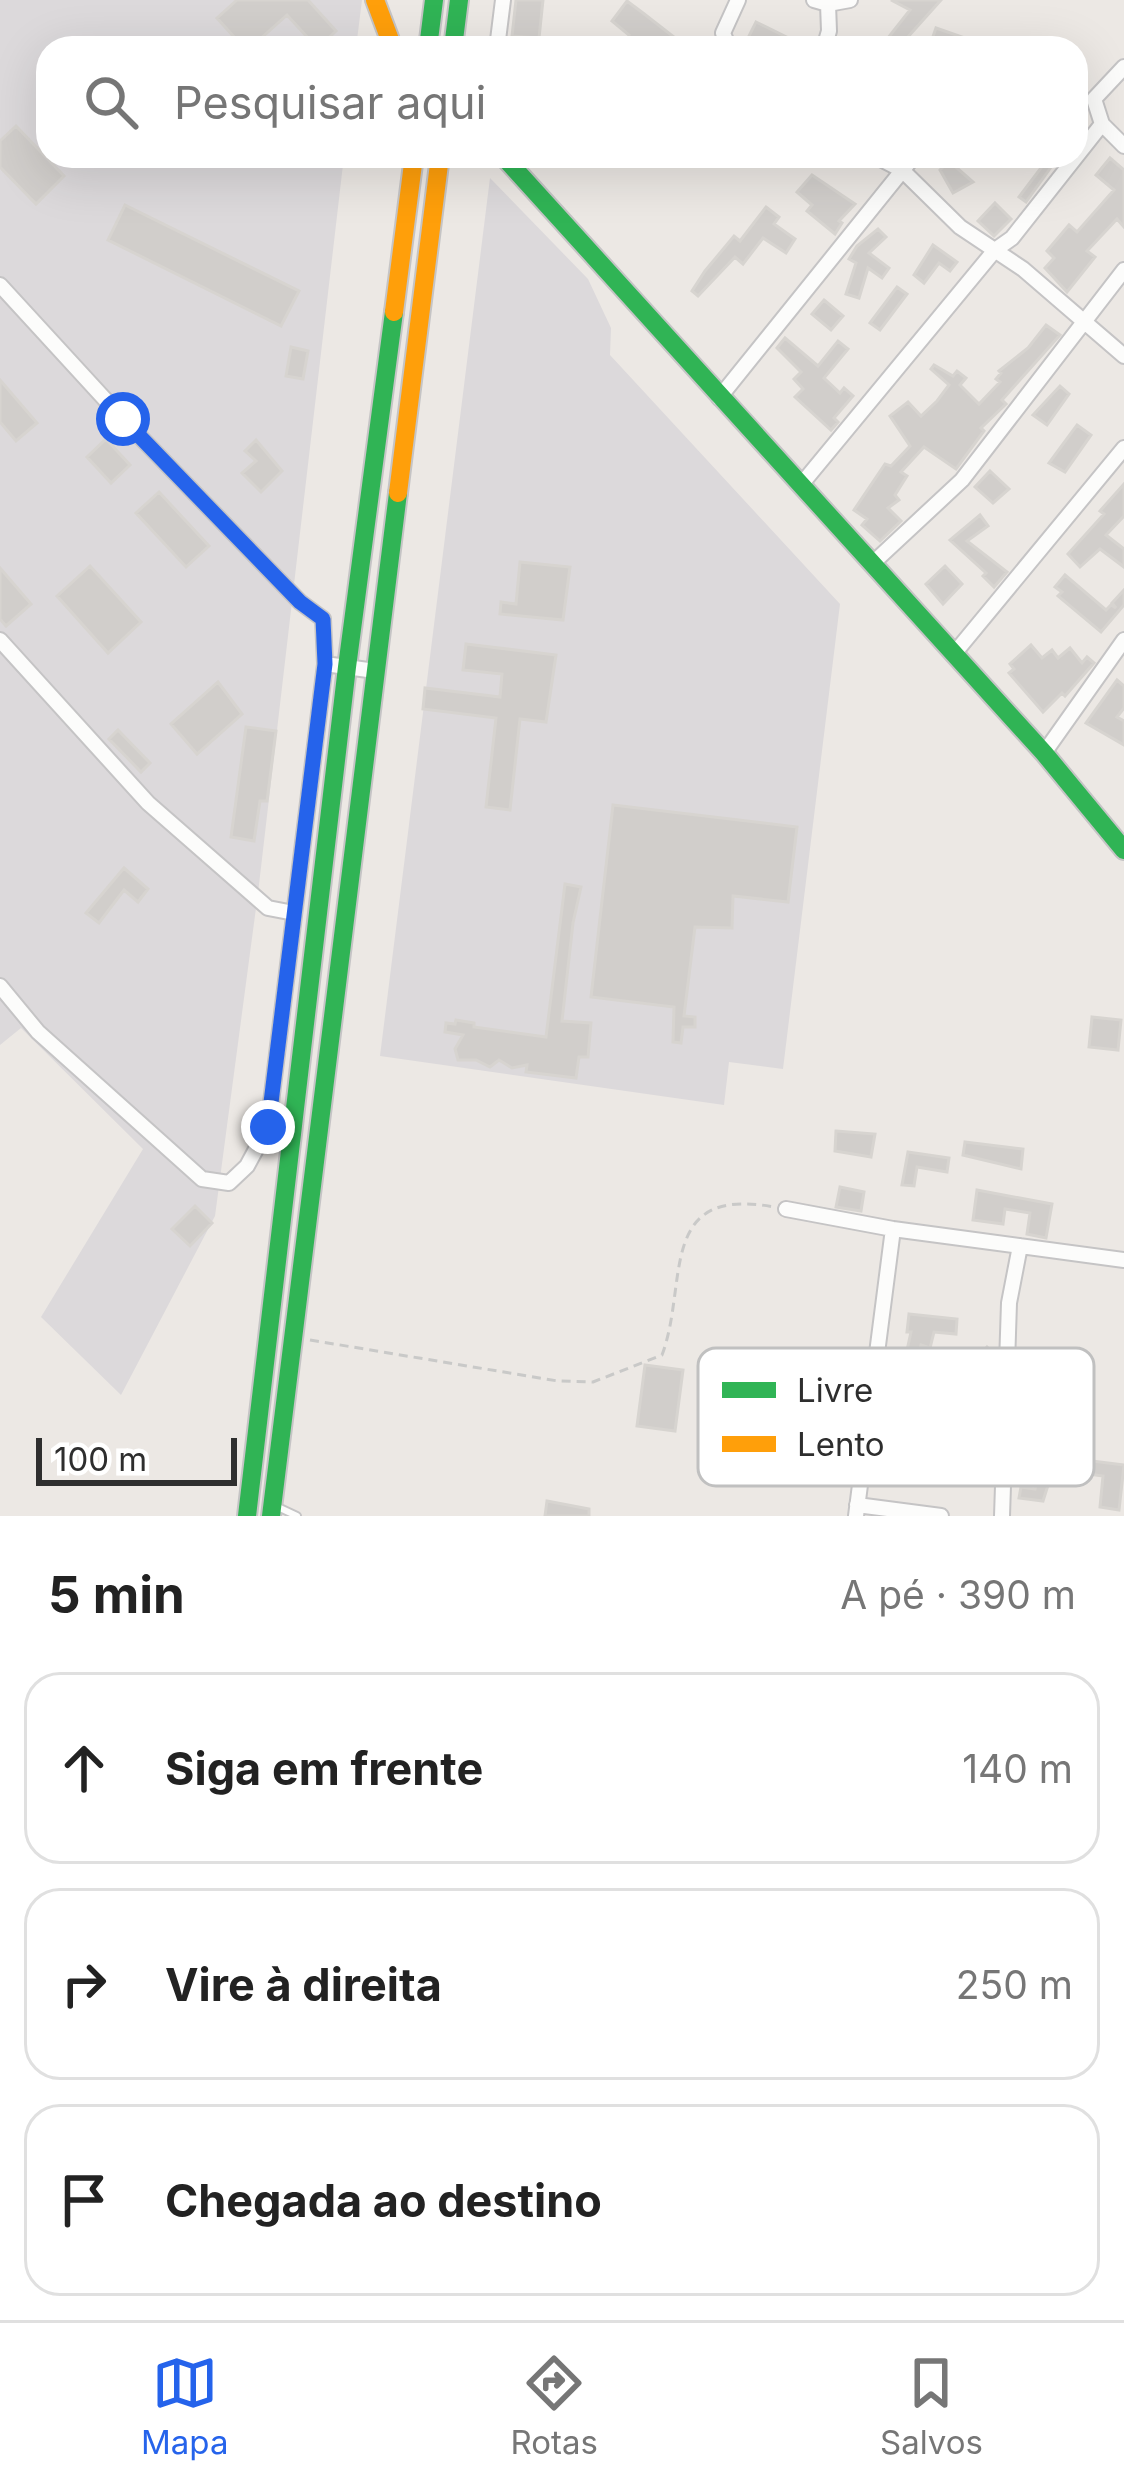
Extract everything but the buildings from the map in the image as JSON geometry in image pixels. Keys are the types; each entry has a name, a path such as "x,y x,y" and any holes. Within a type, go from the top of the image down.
{"main road":[{"path":"375,0 388,36"},
{"path":"430,36 434,0"},
{"path":"454,36 459,0"},
{"path":"247,1516 347,667 412,168"},
{"path":"271,1510 438,168"},
{"path":"514,168 1122,841"}],"street":[{"path":"498,36 503,0"},
{"path":"722,36 738,0"},
{"path":"828,36 821,2 850,0"},
{"path":"1124,67 1094,99 1102,124 1124,146"},
{"path":"1088,142 1102,124"},
{"path":"898,168 960,226 1124,356"},
{"path":"800,486 1067,168"},
{"path":"718,398 902,170"},
{"path":"873,563 962,480 1124,270"},
{"path":"0,285 123,419 300,602 323,619 325,664 268,1127 247,1166 230,1183 202,1179 38,1032 0,986"},
{"path":"953,655 1124,448"},
{"path":"0,640 148,802 268,908 294,913"},
{"path":"1044,754 1124,640"},
{"path":"325,664 375,671"},
{"path":"786,1209 893,1229 1124,1260"},
{"path":"878,1348 893,1229"},
{"path":"1008,1348 1020,1246"},
{"path":"1002,1516 1003,1486"},
{"path":"857,1510 941,1516"}],"lane":[{"path":"271,1510 296,1516"}],"path":[{"path":"290,1336 558,1381 593,1382 652,1362 662,1354 681,1250 689,1227 703,1213 750,1202 786,1209"}],"shaded area":[{"path":"0,0 362,0 358,36 36,36 36,168 343,168 258,893 215,1216 121,1395 41,1317 143,1149 21,1028 0,1045"},
{"path":"490,178 588,279 611,328 610,355 840,604 783,1069 729,1062 724,1105 380,1056"}],"traffic: fast":[{"path":"430,36 434,0"},
{"path":"454,36 459,0"},
{"path":"514,168 1044,753 1124,850"},
{"path":"247,1516 347,667 394,312"},
{"path":"271,1516 398,493"}],"traffic: slow":[{"path":"375,0 388,36"},
{"path":"394,312 412,168"},
{"path":"398,493 439,168"}],"route":[{"path":"123,419 300,602 323,619 325,664 268,1127"}]}
